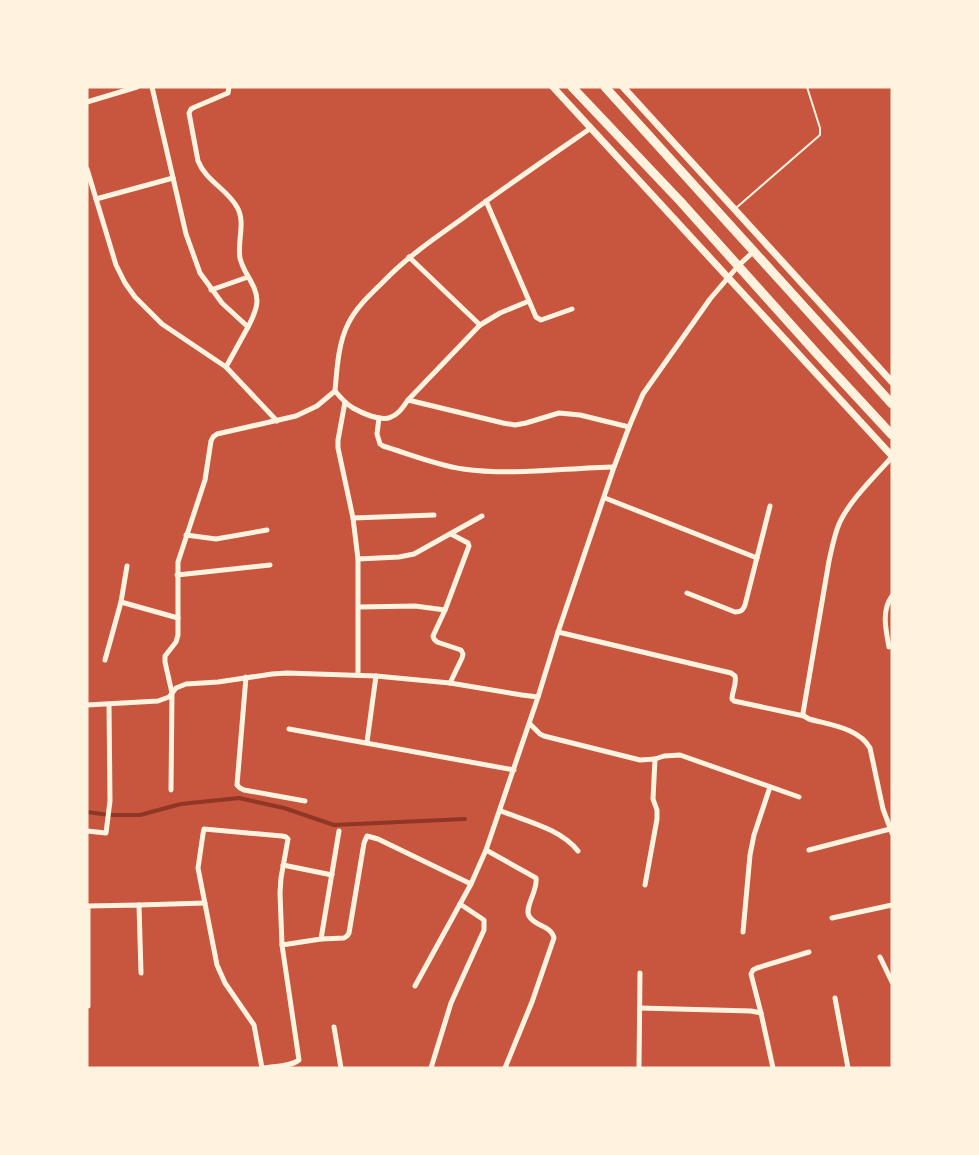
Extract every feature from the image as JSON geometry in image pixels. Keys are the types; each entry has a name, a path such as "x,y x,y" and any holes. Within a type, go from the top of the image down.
{"highway":[{"path":"572,87 680,201 892,435"},
{"path":"605,87 892,404"}],"street":[{"path":"87,102 137,87"},
{"path":"152,87 186,234 200,273 222,303 248,327"},
{"path":"226,367 248,327 256,306 256,293 240,259 239,209 201,168 190,118 191,109 224,96 228,93 229,87"},
{"path":"554,87 892,456 849,507 834,538 803,708 804,716"},
{"path":"623,87 892,382"},
{"path":"171,790 172,693 165,659 167,652 178,638 178,562 205,480 213,437 217,434 296,416 317,406 335,391 339,352 348,323 369,295 410,257 591,128"},
{"path":"87,169 90,189 96,199 116,265 135,297 162,324 226,367 277,421"},
{"path":"96,199 174,178"},
{"path":"486,201 536,317 542,320 572,309"},
{"path":"415,986 471,884 500,814 614,467 643,394 705,305 753,252"},
{"path":"410,257 480,325"},
{"path":"211,290 248,277"},
{"path":"335,391 352,408 379,418 393,417 480,325 500,313 529,301"},
{"path":"408,400 515,425 559,413 579,415 629,427"},
{"path":"345,402 338,448 353,518 358,559 358,674"},
{"path":"379,418 377,434 380,444 452,467 516,472 614,467"},
{"path":"604,498 757,558"},
{"path":"687,593 735,612 743,610 770,506"},
{"path":"353,518 434,515"},
{"path":"358,559 414,554 482,516"},
{"path":"186,535 216,539 267,530"},
{"path":"450,683 463,654 461,650 437,642 433,636 469,546 468,543 451,534"},
{"path":"177,575 270,565"},
{"path":"105,660 121,602 127,566"},
{"path":"889,647 885,613 886,605 892,596"},
{"path":"121,602 178,618"},
{"path":"359,607 415,606 445,610"},
{"path":"558,632 731,673 736,679 732,696 734,701 804,716 858,735 866,741 870,748 883,808 891,831 809,850"},
{"path":"87,705 158,701 169,697 176,688 186,684 287,673 358,674 450,683 538,697"},
{"path":"367,742 376,676"},
{"path":"246,677 237,785 244,790 305,801"},
{"path":"87,831 106,833 110,810 109,704"},
{"path":"530,724 544,736 640,760 680,755 799,796"},
{"path":"290,729 514,770"},
{"path":"645,885 657,819 653,799 656,759"},
{"path":"743,932 750,855 770,786"},
{"path":"500,814 560,835 571,842 578,851"},
{"path":"204,829 288,839 281,878 280,903 282,945 299,1060 296,1063 263,1068 254,1025 225,983 217,965 205,903 198,868 204,829"},
{"path":"321,939 339,831"},
{"path":"282,945 347,936 367,836 378,839 471,884"},
{"path":"486,850 536,878 536,888 528,913 533,921 554,933 532,1002 505,1068"},
{"path":"284,865 332,875"},
{"path":"88,1006 88,906 205,903"},
{"path":"431,1068 451,1003 484,930 484,920 481,916 460,904"},
{"path":"832,918 892,905"},
{"path":"139,906 141,973"},
{"path":"773,1068 751,974 757,968 809,952"},
{"path":"880,957 892,980"},
{"path":"639,1068 640,973"},
{"path":"835,999 848,1068"},
{"path":"640,1008 761,1013"},
{"path":"334,1027 341,1068"}],"lane":[{"path":"734,210 820,135 820,128 807,87"}],"waterway":[{"path":"87,812 140,815 181,804 239,798 284,808 334,825 465,819"}]}
